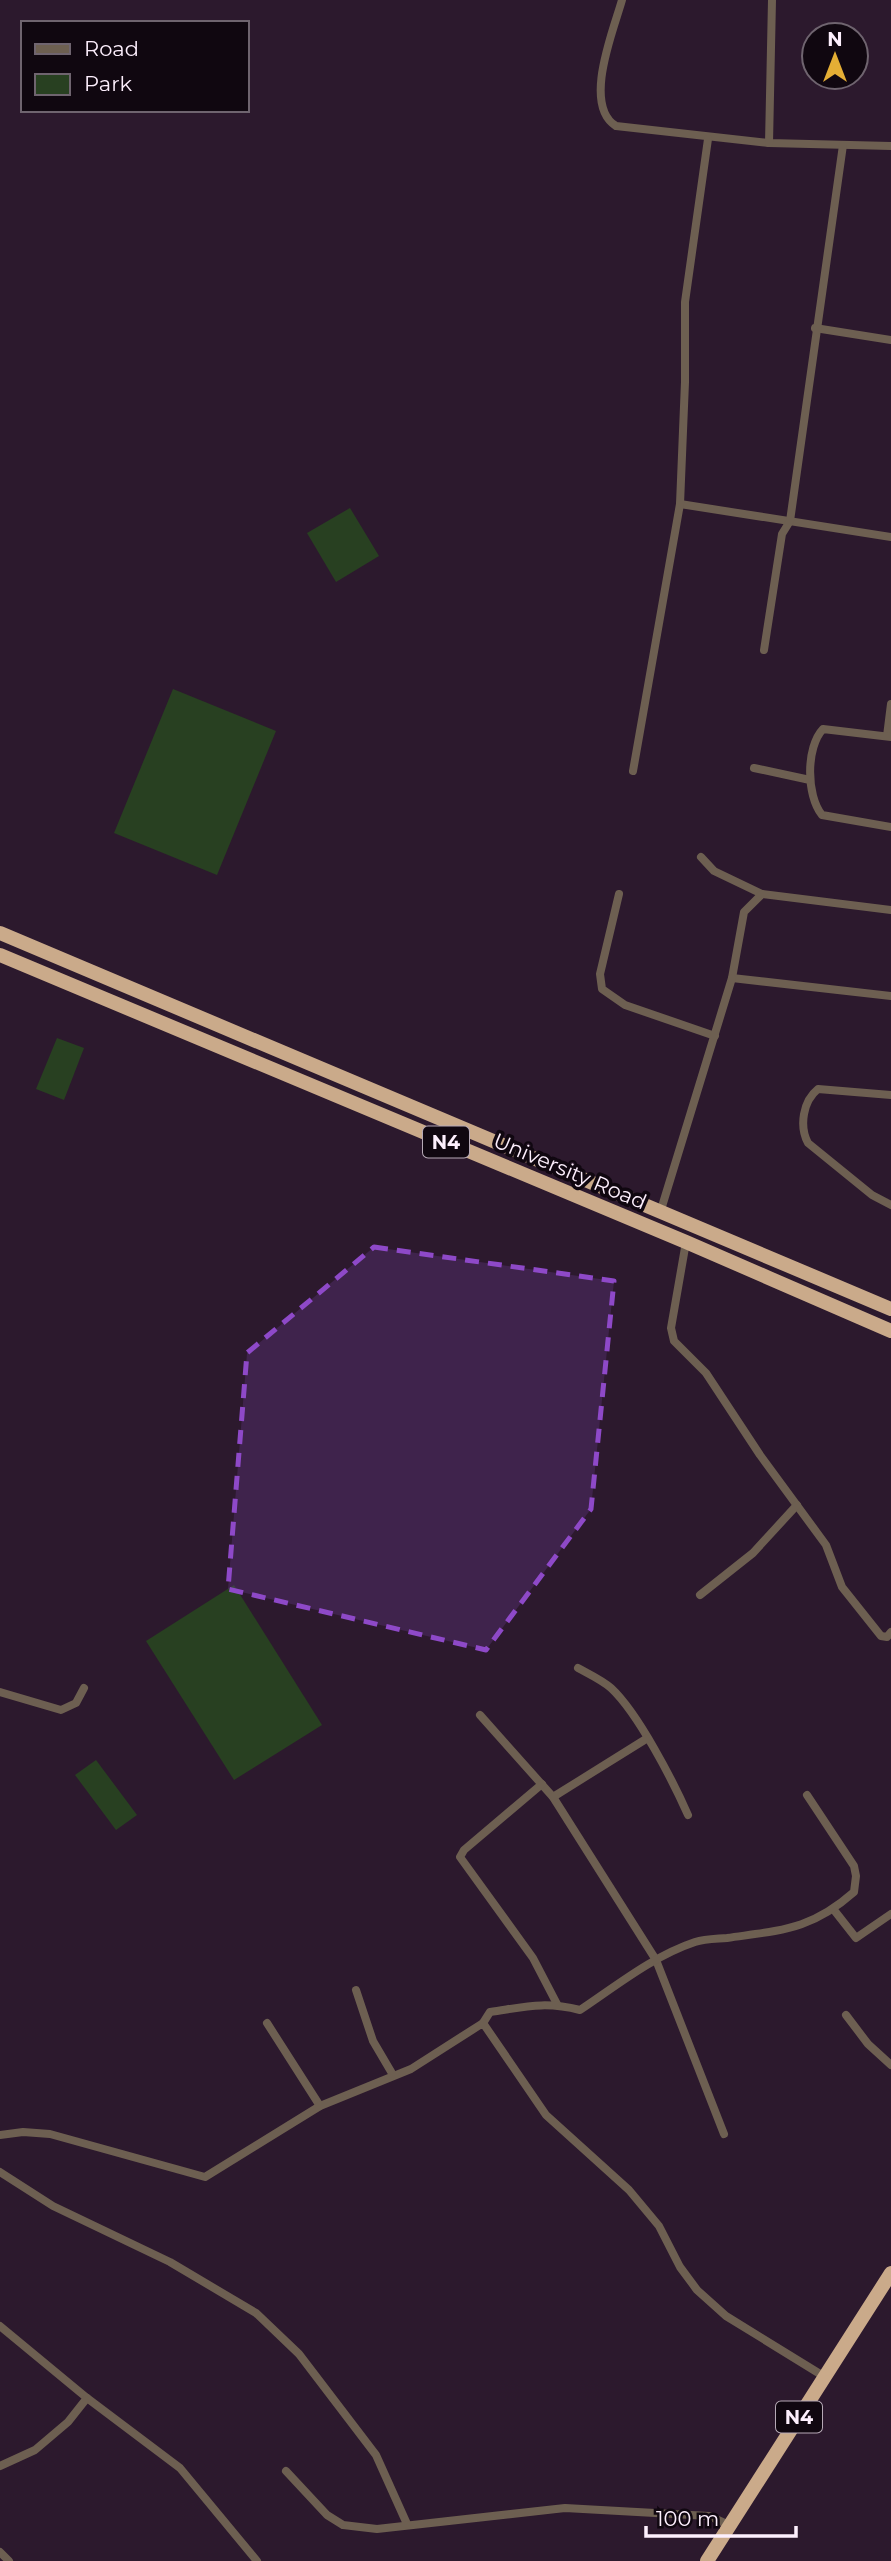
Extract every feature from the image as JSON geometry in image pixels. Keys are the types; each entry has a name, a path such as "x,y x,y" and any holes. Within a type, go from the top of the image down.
{"highway":[{"name":"University Road","path":"0,933 891,1309"},
{"name":"University Road","path":"0,955 686,1242 891,1331"},
{"name":"N4","path":"707,2561 891,2273"}],"street":[{"path":"622,0 603,60 604,115 615,126 708,139 891,146"},
{"path":"769,143 772,0"},
{"path":"633,771 680,504 685,302 708,139"},
{"path":"764,650 782,534 790,520 815,328 843,145"},
{"path":"815,328 891,340"},
{"path":"680,504 891,537"},
{"path":"891,704 889,736 823,729 816,736 810,780 822,815 891,827"},
{"path":"754,768 810,780"},
{"path":"701,857 714,871 762,894 891,910"},
{"path":"619,894 600,974 602,989 625,1005 715,1036"},
{"path":"660,1213 732,978 744,912 762,894"},
{"path":"732,978 891,996"},
{"path":"891,1094 818,1089 804,1109 804,1135 808,1143 872,1195 891,1205"},
{"path":"686,1242 671,1334 706,1373 825,1545 842,1587 881,1636 887,1637 891,1632"},
{"path":"700,1595 753,1553 797,1505"},
{"path":"578,1668 609,1686 646,1739 688,1815"},
{"path":"0,1692 61,1710 76,1703 84,1688"},
{"path":"480,1715 552,1797 656,1960 724,2134"},
{"path":"552,1797 646,1739"},
{"path":"542,1784 464,1850 460,1857 533,1958 557,2004"},
{"path":"0,2134 50,2134 205,2176 320,2106 411,2069 483,2023 490,2012 529,2004 557,2004 580,2010 656,1960 696,1942 818,1920 854,1892 856,1876 854,1866 807,1795"},
{"path":"834,1910 856,1938 890,1916"},
{"path":"356,1990 373,2040 393,2075"},
{"path":"846,2015 868,2044 891,2065"},
{"path":"267,2023 320,2106"},
{"path":"483,2023 545,2115 629,2190 659,2226 680,2267 697,2290 726,2316 825,2377"},
{"path":"0,2172 53,2206 170,2262 256,2313 299,2354 376,2455 407,2524"},
{"path":"0,2326 180,2468 257,2561"},
{"path":"0,2465 35,2450 68,2422 88,2398"},
{"path":"286,2471 327,2515 343,2525 377,2529 565,2508 709,2516 729,2525"},
{"path":"0,2552 9,2561"}],"highlighted area":[{"path":"374,1247 614,1281 591,1509 486,1650 228,1589 247,1353"}],"green space":[{"path":"350,508 379,556 336,582 307,533"},
{"path":"173,689 276,731 217,875 114,833"},
{"path":"57,1038 84,1048 64,1100 36,1089"},
{"path":"234,1585 322,1725 234,1780 146,1641"},
{"path":"96,1760 137,1815 116,1830 75,1775"}]}
